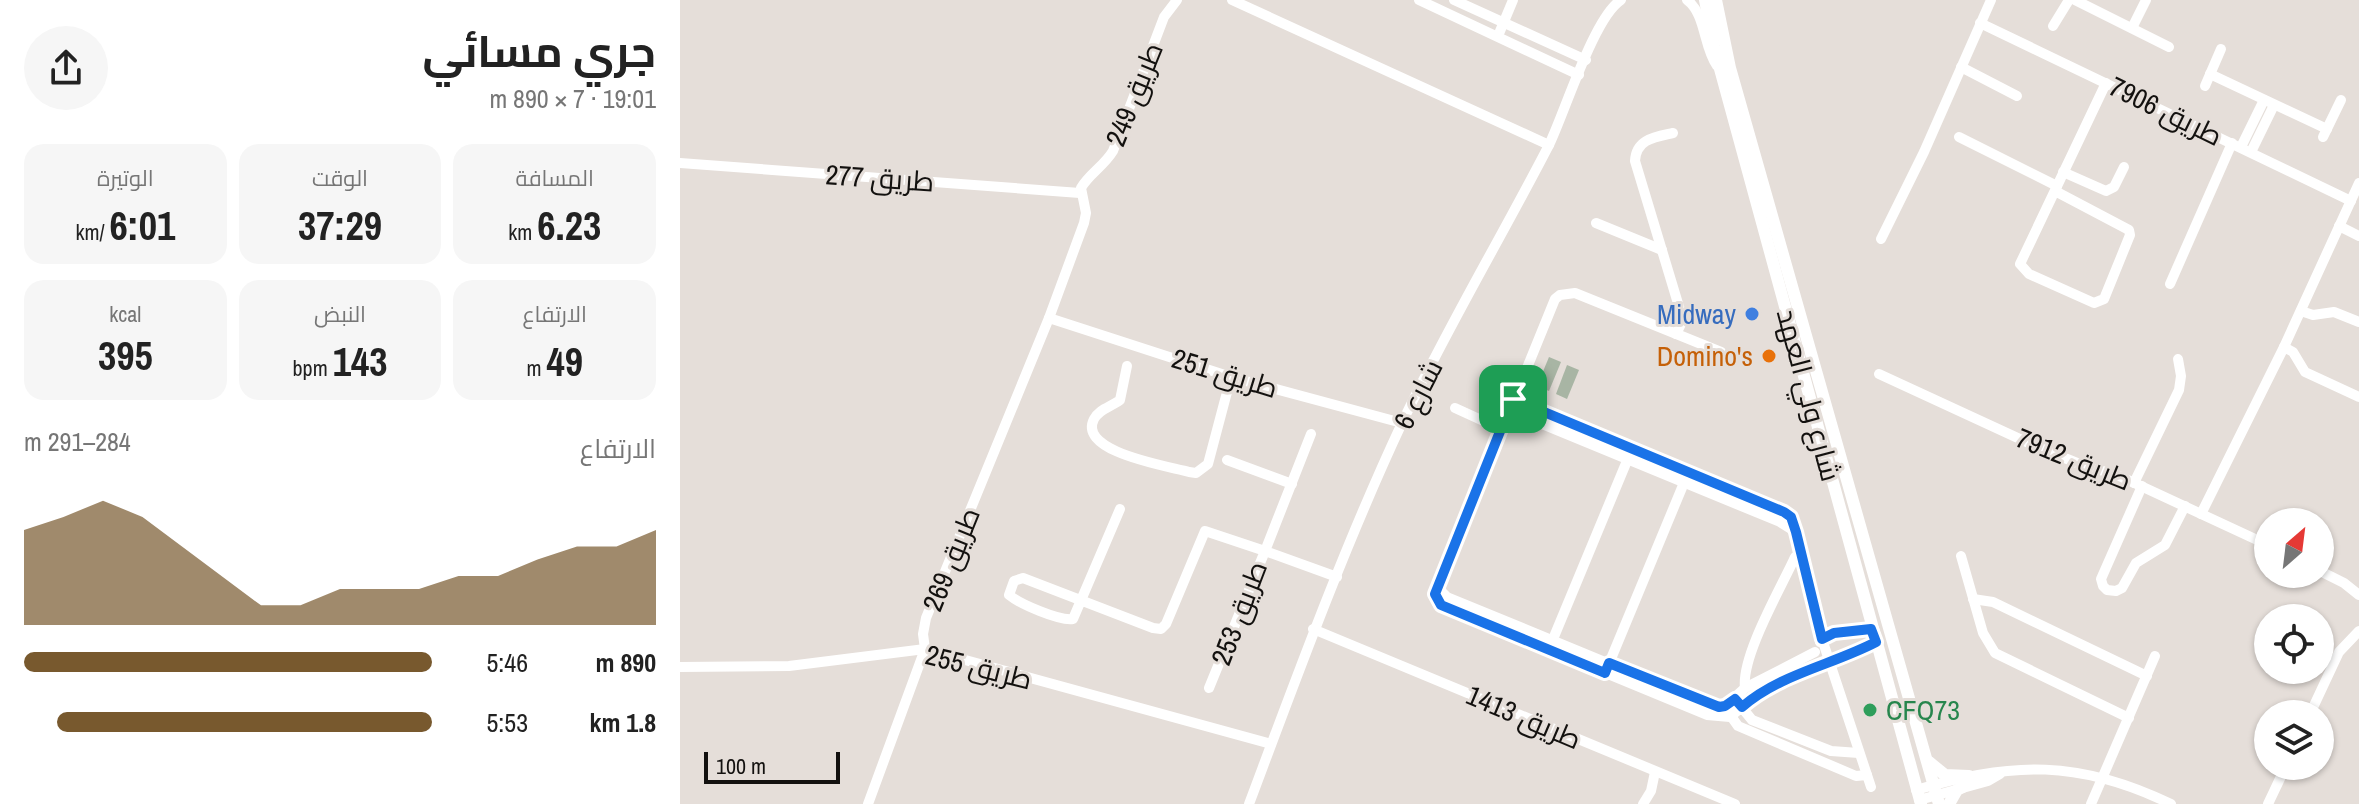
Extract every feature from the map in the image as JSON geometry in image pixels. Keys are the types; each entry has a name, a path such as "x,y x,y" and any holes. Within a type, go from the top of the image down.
{"main road":[{"name":"شارع ولي العهد","path":"1705,0 1721,71 1919,798"},
{"name":"شارع ولي العهد","path":"1716,0 1730,68 1937,794"},
{"path":"1874,636 1882,637 1897,683 1913,713"},
{"path":"1927,760 1945,775 1966,781 1949,804"}],"street":[{"name":"طريق 249","path":"1080,193 1083,183 1104,165 1113,151 1164,17 1177,0"},
{"path":"1232,0 1549,145"},
{"path":"1419,0 1579,75"},
{"path":"1446,12 1452,0 1586,60"},
{"path":"1498,36 1513,0"},
{"name":"شارع 6","path":"1249,804 1313,629 1402,423 1549,145 1604,18 1621,0"},
{"path":"1687,0 1699,16 1708,54 1721,71"},
{"path":"1881,239 1991,0"},
{"path":"2053,26 2069,0"},
{"path":"2075,0 2169,47"},
{"path":"2132,28 2146,0"},
{"name":"طريق 7906","path":"1980,23 2351,201"},
{"path":"2205,86 2221,49"},
{"path":"1961,67 2017,96"},
{"path":"2210,74 2325,133 2341,100"},
{"path":"1959,137 2056,188 2129,230 2130,235 2104,299 2099,302 2094,303 2029,274 2020,264 2056,188 2063,172 2106,83"},
{"path":"2170,284 2241,147 2269,102"},
{"path":"1673,133 1647,139 1635,154 1635,161 1683,320 1676,334"},
{"name":"طريق 277","path":"680,163 1080,193"},
{"path":"2063,172 2106,191 2114,187 2124,167"},
{"path":"2201,514 2284,347 2359,183"},
{"path":"1049,318 1085,218 1080,193"},
{"path":"1596,223 1662,250"},
{"path":"2339,226 2359,236"},
{"path":"1721,352 1575,293 1560,295 1551,303 1439,584 1447,597 1551,645 1728,712 1738,726 1856,776 1867,775"},
{"path":"2301,311 2313,315 2334,312 2359,322"},
{"name":"طريق 251","path":"1049,318 1231,377 1402,423"},
{"name":"طريق 269","path":"868,804 925,649 923,634 926,618 1049,318"},
{"path":"2284,347 2293,352 2305,372 2359,397"},
{"path":"2178,359 2181,376 2179,390 2103,572 2101,583 2107,590 2122,588 2141,558 2163,548 2185,506"},
{"path":"1127,366 1120,400 1101,411 1093,421 1096,440 1111,450 1196,473 1208,464 1231,377"},
{"name":"طريق 7912","path":"1879,374 2046,450 2138,485 2254,539"},
{"path":"1511,404 1630,454 1684,483 1780,522 1796,532"},
{"path":"1455,408 1501,429"},
{"path":"1311,434 1265,551 1337,577"},
{"path":"1630,454 1689,472 1791,517 1803,556 1825,663 1871,787"},
{"path":"1551,645 1630,454"},
{"path":"1227,460 1292,484"},
{"path":"1607,668 1689,472"},
{"path":"1082,600 1120,509"},
{"name":"طريق 253","path":"1082,600 1075,617 1067,620 1012,599 1008,592 1019,578 1082,600 1161,629 1166,624 1205,531 1265,551 1209,688"},
{"path":"1728,712 1738,703 1745,688 1744,677 1750,657 1795,557 1803,556"},
{"path":"1961,556 1988,644 2000,657 2129,718"},
{"path":"2334,578 2359,595"},
{"path":"1973,599 1993,602 2147,676"},
{"name":"طريق 1413","path":"1313,629 1735,804"},
{"path":"2317,700 2339,652 2359,631"},
{"path":"1745,688 1815,652 1822,639 1834,633 1874,636"},
{"path":"1738,703 1825,663 1874,636"},
{"name":"طريق 255","path":"680,667 789,666 925,649 1271,744"},
{"path":"1815,652 1825,663"},
{"path":"2091,804 2155,656"},
{"path":"1738,703 1752,720 1831,751 1859,753"},
{"path":"1919,798 1966,781 1991,780 2000,774 2059,770 2104,777 2169,804"},
{"path":"1643,804 1651,791 1655,772"},
{"path":"2268,804 2279,780"}],"green space":[{"path":"1549,357 1561,362 1549,391 1537,386"},
{"path":"1567,365 1579,370 1567,399 1556,394"}],"place":[{"name":"Midway","path":"1752,314"},
{"name":"Domino's","path":"1769,356"},
{"name":"CFQ73","path":"1870,710"}],"route":[{"path":"1513,399 1784,512 1791,517 1796,532 1822,639 1834,633 1871,629 1876,642 1855,653 1820,664 1753,698 1742,707 1735,699 1719,707 1609,663 1605,673 1441,605 1435,594 1513,399"}]}
